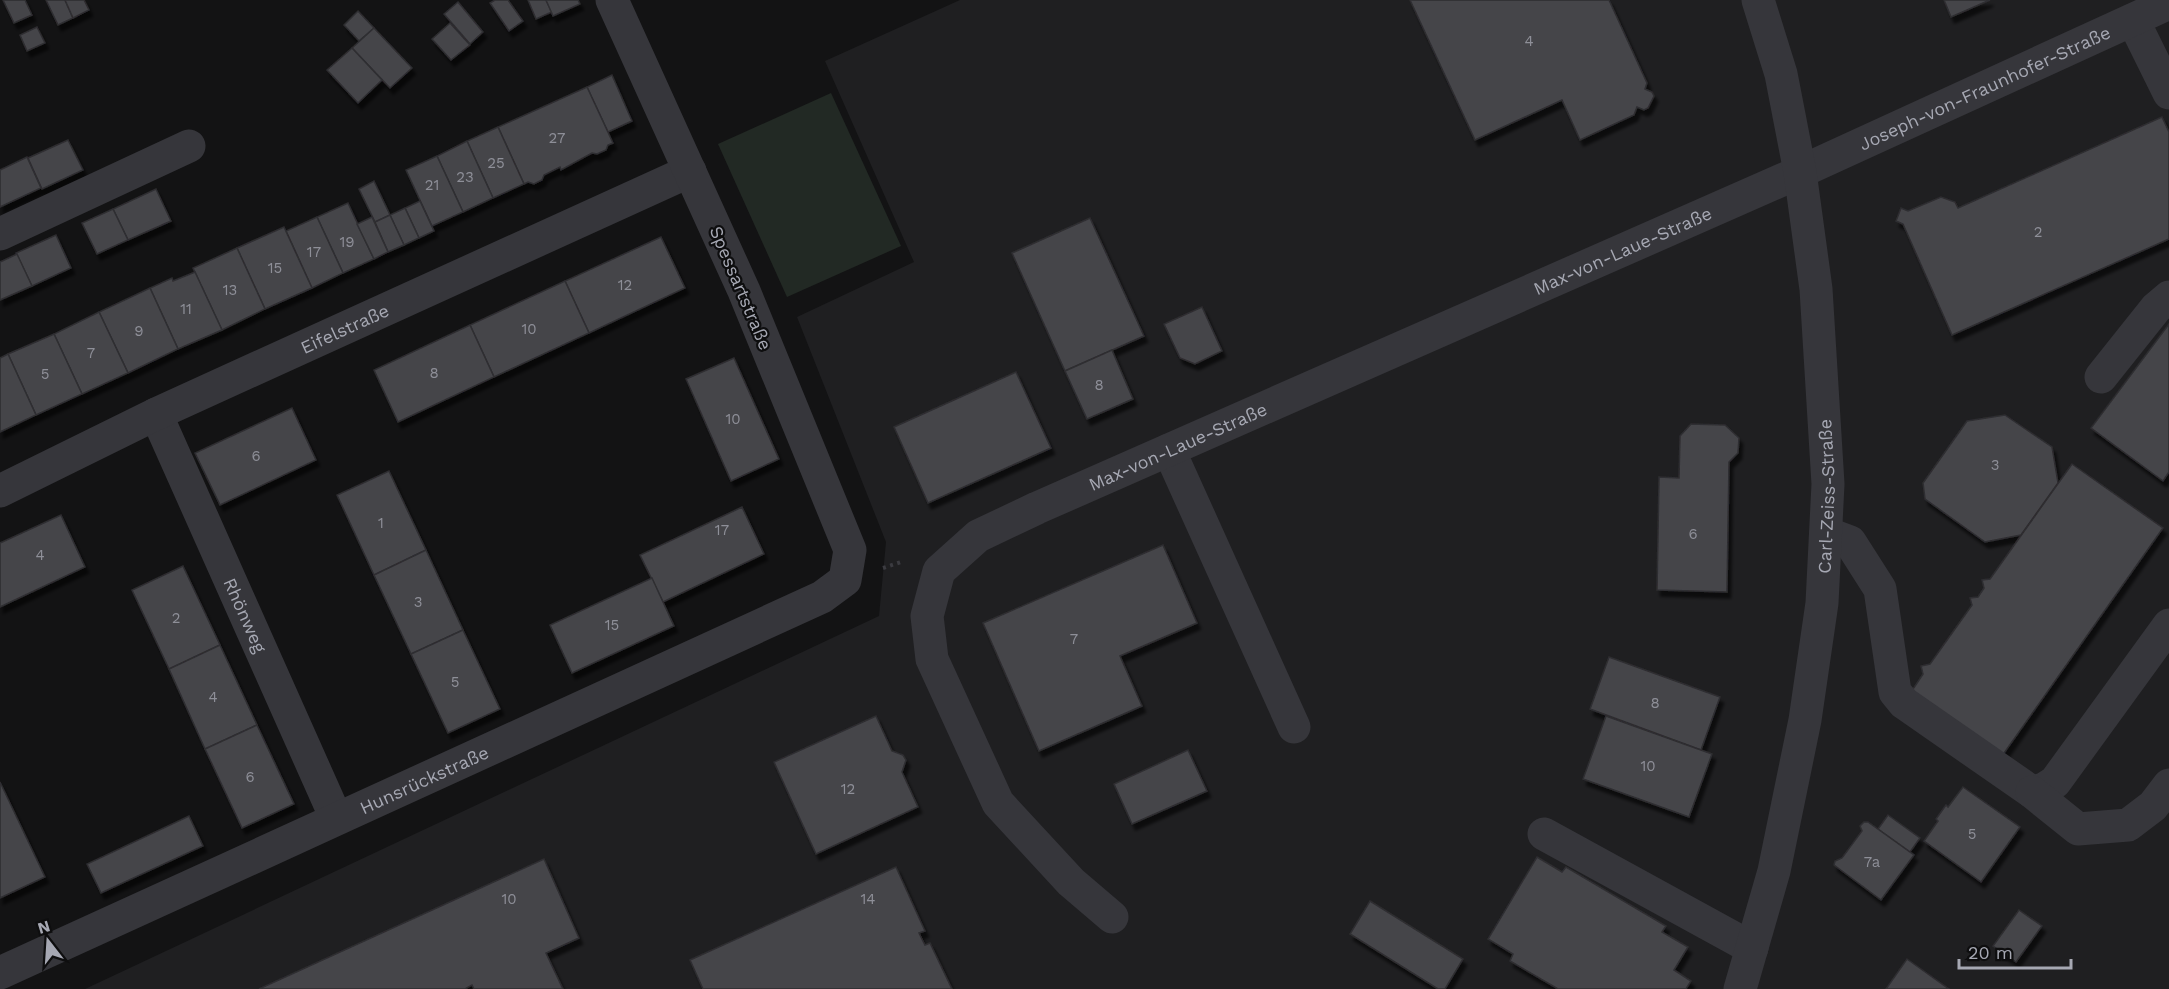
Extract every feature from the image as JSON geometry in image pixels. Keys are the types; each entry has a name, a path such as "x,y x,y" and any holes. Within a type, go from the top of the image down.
{"street":[{"name":"Spessartstraße","path":"612,0 744,291 850,550 845,580"},
{"name":"Carl-Zeiss-Straße","path":"1740,989 1774,872 1805,720 1822,603 1828,484 1816,289 1800,172 1781,74 1758,0"},
{"name":"Joseph-von-Fraunhofer-Straße","path":"1800,172 2169,3"},
{"path":"2133,20 2169,93"},
{"path":"0,234 189,146"},
{"name":"Eifelstraße","path":"0,491 156,414 690,171"},
{"name":"Max-von-Laue-Straße","path":"1112,917 1071,882 998,803 932,659 927,616 939,571 978,537 1037,508 1800,172"},
{"path":"2102,377 2156,309 2169,297"},
{"name":"Rhönweg","path":"156,414 336,818"},
{"path":"1168,450 1294,727"},
{"path":"1826,533 1850,542 1880,589 1895,692 1904,703 2032,792 2078,829 2128,825 2153,806 2169,785"},
{"name":"Hunsrückstraße","path":"0,973 336,818 620,691 822,597 845,580"},
{"path":"2032,792 2044,789 2055,782 2169,625"},
{"path":"1544,834 1752,948"}],"shaded area":[{"path":"960,0 2169,0 2169,989 85,989 879,616 886,542 797,317 914,262 825,61"},
{"path":"831,93 901,246 787,297 718,144"}],"building":[{"path":"3,0 25,0 32,15 14,23"},
{"path":"46,0 65,0 73,18 58,25"},
{"path":"65,0 84,0 89,10 73,18"},
{"path":"495,0 508,0 523,21 509,31 490,3"},
{"path":"528,0 546,0 552,12 536,19"},
{"path":"546,0 578,0 580,4 553,16"},
{"path":"1410,0 1609,0 1647,83 1645,89 1652,92 1654,96 1648,108 1644,110 1637,107 1634,115 1580,140 1562,100 1475,140"},
{"path":"1944,0 1990,0 1951,17"},
{"path":"458,2 483,32 470,44 444,14"},
{"path":"358,11 374,28 359,41 344,25"},
{"path":"450,23 470,45 451,60 432,39"},
{"path":"37,27 45,43 27,51 20,35"},
{"path":"374,28 412,68 390,88 352,48"},
{"path":"352,48 382,80 358,103 327,70"},
{"path":"612,75 632,121 608,132 587,87"},
{"path":"587,87 613,143 608,145 606,150 597,154 592,153 561,170 560,167 544,175 542,180 534,184 528,182 524,184 498,127"},
{"path":"2162,117 2169,132 2169,239 1952,335 1903,224 1896,221 1901,208 1908,211 1941,197 1955,202 1958,208"},
{"path":"498,127 524,184 493,198 467,141"},
{"path":"68,140 83,170 42,189 28,158"},
{"path":"467,141 493,198 463,212 437,156"},
{"path":"437,156 463,212 432,226 406,170"},
{"path":"27,157 41,188 0,207 0,170"},
{"path":"374,181 390,215 375,222 359,189"},
{"path":"156,189 171,221 128,240 113,209"},
{"path":"420,201 434,231 419,238 405,208"},
{"path":"348,203 374,259 343,273 317,217"},
{"path":"405,208 419,238 404,245 390,215"},
{"path":"113,209 128,240 97,254 82,223"},
{"path":"390,215 404,245 388,252 375,222"},
{"path":"317,217 343,273 312,288 286,231"},
{"path":"372,217 388,252 374,259 357,224"},
{"path":"1090,218 1144,336 1065,371 1012,253"},
{"path":"284,227 312,288 265,309 237,248"},
{"path":"56,235 71,268 32,286 16,253"},
{"path":"661,237 685,288 589,333 565,281"},
{"path":"237,248 265,309 222,330 193,268"},
{"path":"17,254 32,286 0,300 0,262"},
{"path":"195,272 222,330 178,349 150,288 172,278 173,281"},
{"path":"565,281 589,333 494,377 470,325"},
{"path":"150,288 178,349 128,373 99,312"},
{"path":"1202,307 1222,351 1195,364 1180,358 1164,324"},
{"path":"99,312 128,373 82,394 54,334"},
{"path":"2169,324 2169,472 2163,481 2091,428"},
{"path":"470,325 494,377 398,422 374,370"},
{"path":"54,334 82,394 36,415 8,354"},
{"path":"1112,350 1133,399 1087,419 1065,371"},
{"path":"8,354 36,415 0,432 0,358"},
{"path":"734,358 779,459 731,481 686,379"},
{"path":"1016,372 1051,448 928,503 894,427"},
{"path":"292,408 316,460 220,505 195,453"},
{"path":"2005,415 2052,447 2058,483 2021,535 1985,542 1925,499 1923,483 1967,421"},
{"path":"1691,424 1725,425 1739,438 1738,453 1729,462 1727,592 1657,590 1659,477 1679,478 1680,436"},
{"path":"2072,464 2163,528 2002,756 1911,692 1923,674 1921,666 1930,664 1972,605 1970,598 1978,597 1984,588 1982,580 1990,579"},
{"path":"389,471 426,550 374,575 337,495"},
{"path":"742,507 764,554 663,602 640,555"},
{"path":"61,515 85,567 0,607 0,543"},
{"path":"1163,545 1197,623 1120,656 1142,706 1039,751 983,623"},
{"path":"426,550 463,630 411,654 374,575"},
{"path":"183,566 220,645 169,669 132,590"},
{"path":"652,578 674,626 572,673 550,625"},
{"path":"463,630 500,709 448,733 411,654"},
{"path":"220,645 257,725 205,749 169,669"},
{"path":"1609,657 1720,697 1701,750 1590,709"},
{"path":"876,716 892,751 903,755 906,760 902,772 918,807 816,854 774,762"},
{"path":"1606,716 1712,754 1689,817 1583,779"},
{"path":"257,725 294,804 242,828 205,749"},
{"path":"1188,750 1207,791 1132,824 1114,784"},
{"path":"0,782 45,877 0,898"},
{"path":"1963,787 2020,827 1981,882 1924,841 1946,805 1948,807"},
{"path":"1888,815 1920,838 1910,852 1878,829"},
{"path":"189,816 203,846 101,893 87,864"},
{"path":"1868,822 1914,855 1881,900 1834,865 1862,831 1860,826"},
{"path":"1537,857 1562,872 1566,867 1666,926 1662,932 1688,947 1674,970 1691,981 1686,989 1558,989 1510,961 1513,954 1488,939"},
{"path":"544,859 579,938 546,953 563,989 474,989 472,985 465,989 259,989"},
{"path":"896,867 925,931 919,933 925,945 930,943 952,989 703,989 690,960"},
{"path":"1370,901 1463,959 1445,989 1438,989 1350,934"},
{"path":"2019,910 2042,926 2016,962 1993,946"},
{"path":"1907,959 1949,989 1886,989"}]}
